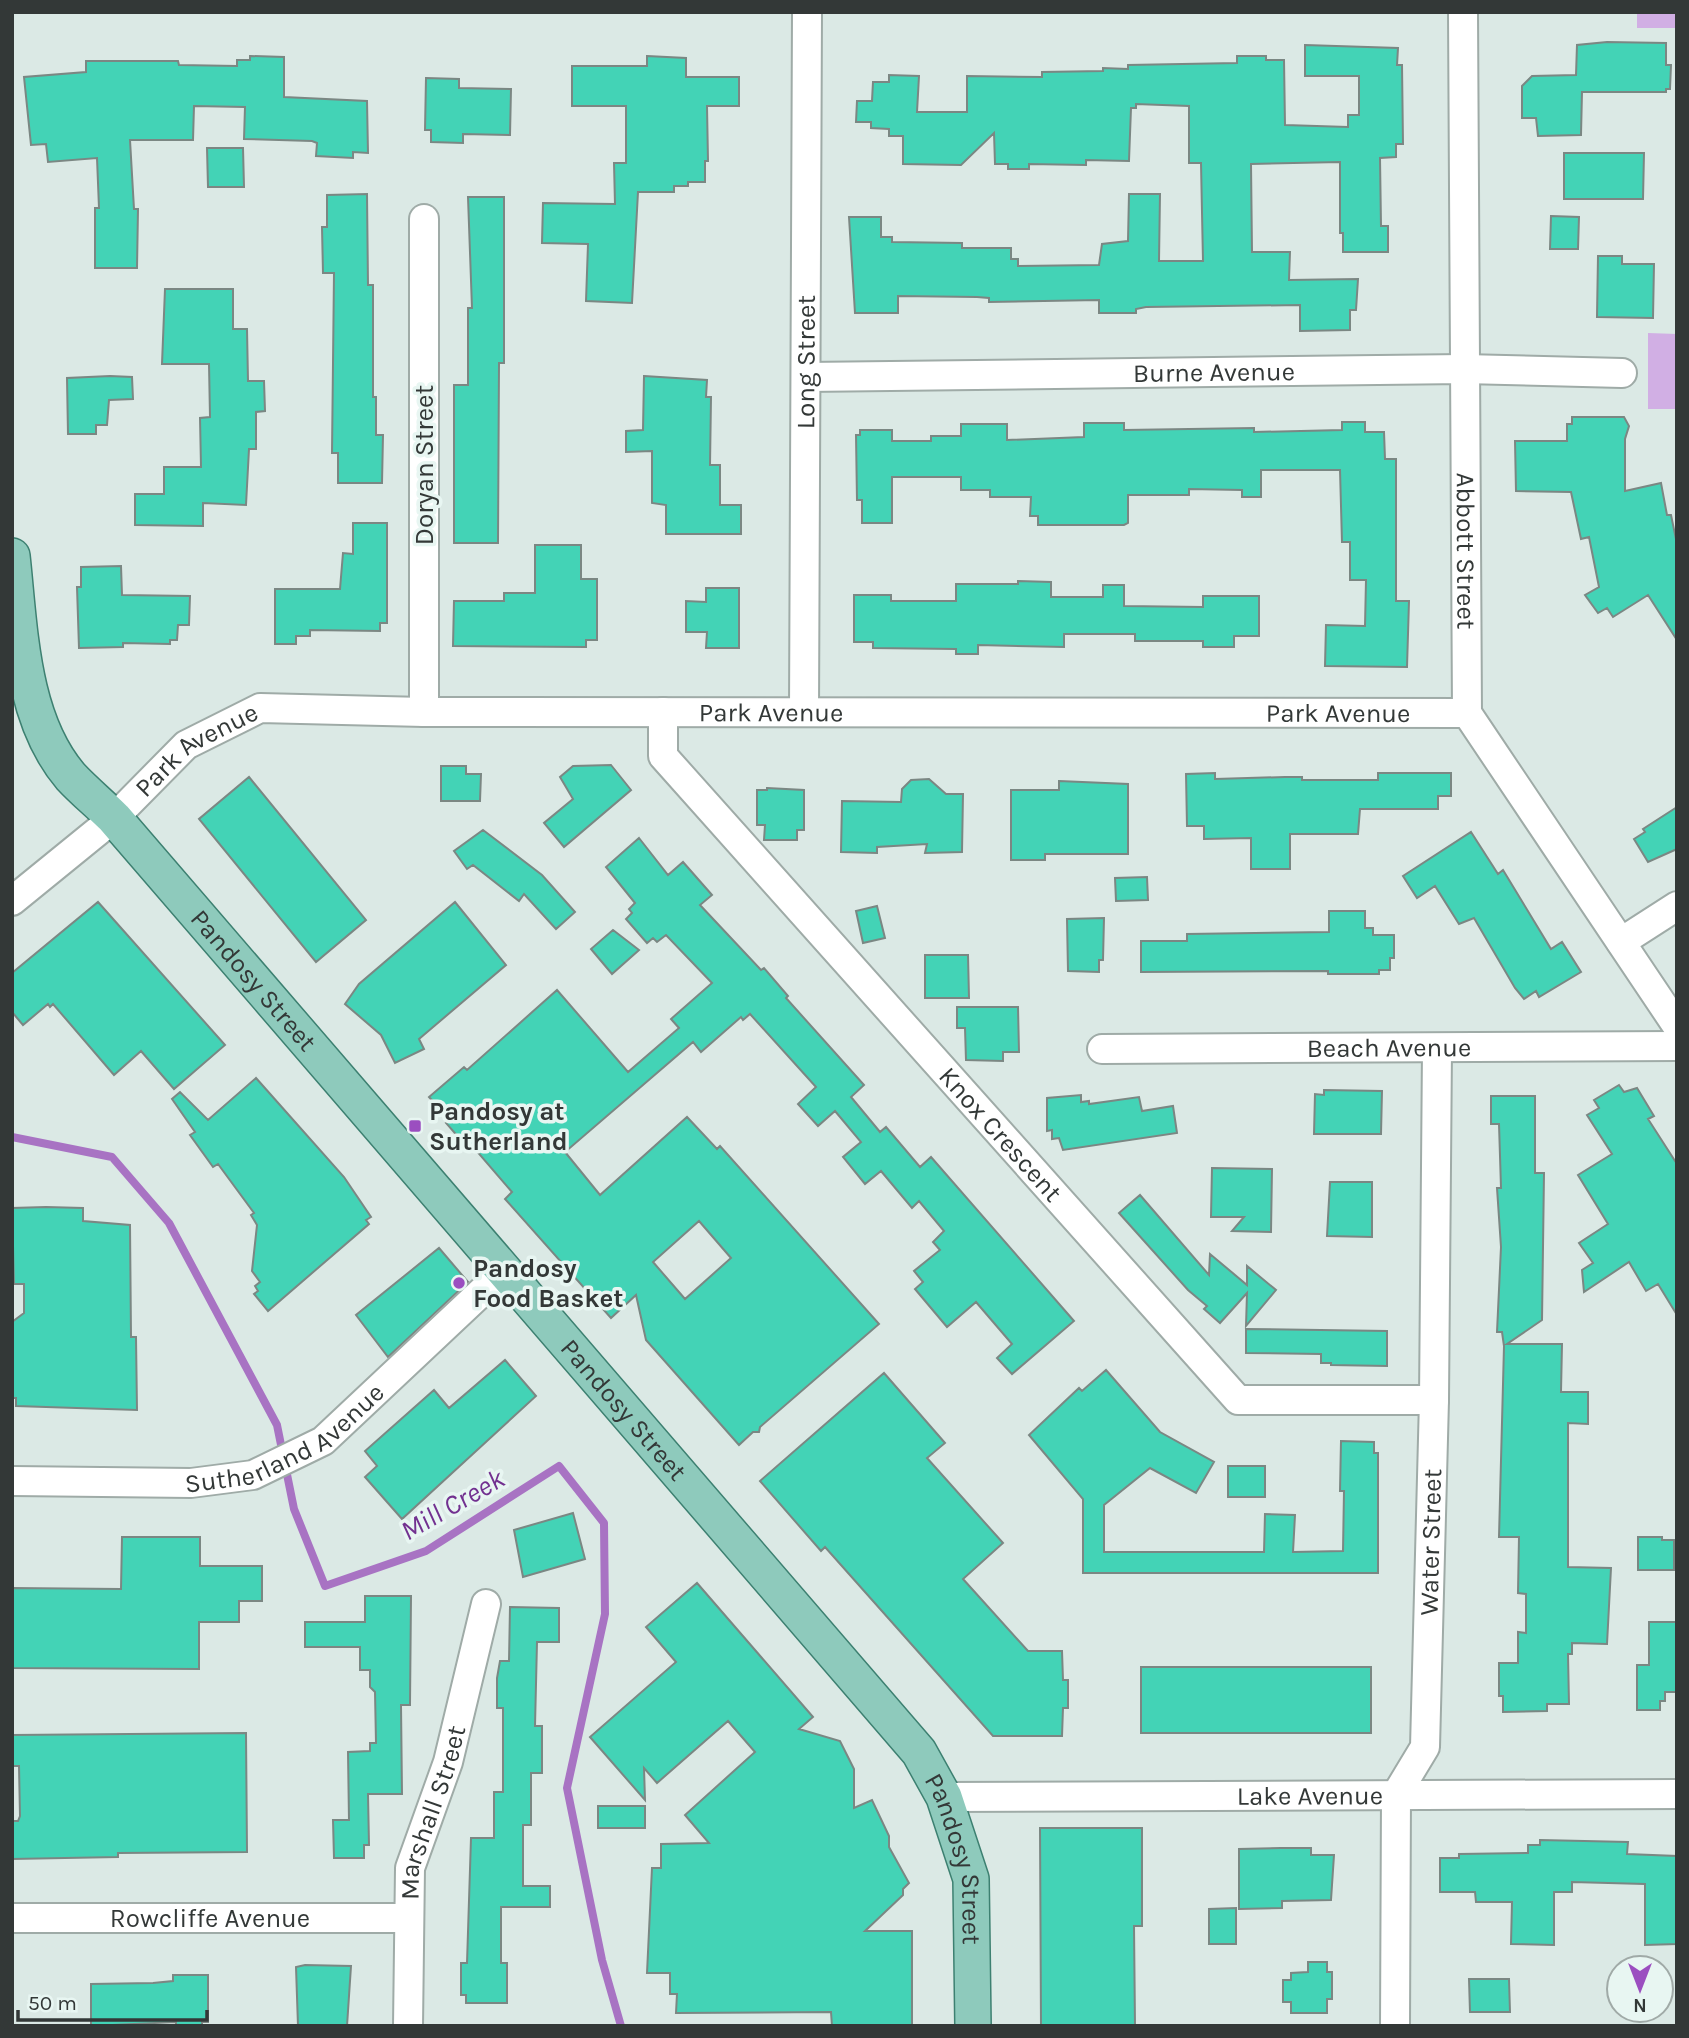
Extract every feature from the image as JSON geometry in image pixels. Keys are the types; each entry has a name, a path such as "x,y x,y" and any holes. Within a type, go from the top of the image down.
{"main road":[{"name":"Pandosy Street","path":"12,556 29,682 41,724 71,776 114,818 919,1752 944,1797 971,1878 973,2026"}],"street":[{"name":"Long Street","path":"804,712 807,12"},
{"name":"Abbott Street","path":"1463,12 1467,713"},
{"name":"Doryan Street","path":"424,219 424,712"},
{"name":"Burne Avenue","path":"806,377 1464,369 1622,373"},
{"name":"Park Avenue","path":"12,901 114,818 186,746 260,708 424,712 1467,713"},
{"name":"Knox Crescent","path":"663,712 663,756 1238,1400 1434,1400"},
{"path":"1467,713 1677,1026"},
{"path":"1620,942 1677,906"},
{"name":"Beach Avenue","path":"1102,1049 1677,1046"},
{"name":"Water Street","path":"1396,1795 1425,1747 1434,1400 1437,1049"},
{"name":"Sutherland Avenue","path":"12,1481 191,1483 253,1475 323,1441 505,1270"},
{"name":"Marshall Street","path":"408,2026 410,1868 448,1762 486,1604"},
{"name":"Lake Avenue","path":"944,1797 1677,1794"},
{"path":"1395,2026 1396,1795"},
{"name":"Rowcliffe Avenue","path":"12,1918 409,1919"}],"shaded area":[{"path":"1637,12 1677,12 1677,28 1637,28"},
{"path":"1648,333 1677,334 1677,409 1648,409"}],"building":[{"path":"1607,42 1666,43 1666,65 1671,65 1670,89 1666,89 1666,92 1582,92 1581,135 1538,136 1536,118 1522,118 1522,86 1532,76 1576,75 1577,45"},
{"path":"1305,45 1398,48 1397,65 1402,65 1403,144 1396,144 1396,157 1380,158 1381,226 1388,226 1388,252 1343,252 1343,233 1340,233 1340,162 1251,164 1252,252 1290,252 1289,280 1358,279 1356,310 1350,310 1350,330 1300,331 1300,305 1146,307 1136,309 1136,313 1099,313 1099,300 989,302 989,298 977,297 898,296 898,313 855,313 849,217 881,217 881,237 892,237 892,242 962,243 962,248 1011,248 1011,259 1018,259 1018,266 1099,265 1102,244 1128,241 1129,194 1160,194 1159,261 1203,261 1201,163 1189,163 1189,106 1136,104 1136,108 1131,108 1129,161 1086,160 1086,165 1029,164 1029,169 1008,169 1008,164 995,164 994,133 961,165 903,164 903,136 889,136 889,129 871,128 871,122 856,122 857,101 872,101 873,82 889,82 889,75 919,76 917,112 967,112 967,76 1042,77 1042,72 1128,69 1128,65 1237,63 1237,56 1266,56 1266,60 1284,60 1285,125 1348,127 1348,115 1359,115 1359,76 1305,76"},
{"path":"250,56 284,57 284,97 367,101 368,153 353,152 353,158 316,156 317,143 312,141 244,139 245,107 194,106 193,140 130,140 134,209 138,209 137,268 95,268 95,208 99,208 97,158 48,162 46,144 31,145 24,77 86,72 86,61 178,61 179,65 237,66 237,60 250,60"},
{"path":"647,56 686,58 686,77 739,77 739,106 707,106 708,161 705,161 705,182 688,182 688,186 674,186 674,192 638,192 632,303 586,301 588,244 542,243 543,203 615,204 614,163 626,163 626,106 572,106 572,66 647,66"},
{"path":"426,78 459,79 459,88 511,89 510,135 463,134 463,143 431,142 431,130 425,130"},
{"path":"207,148 243,148 244,187 208,187"},
{"path":"1564,153 1644,153 1643,199 1564,199"},
{"path":"367,194 368,285 373,285 373,397 376,397 376,435 383,435 382,483 338,483 338,453 332,453 334,273 323,273 322,227 327,227 327,195"},
{"path":"468,197 504,197 504,363 499,363 498,543 454,543 454,385 468,385 468,308 472,308"},
{"path":"1551,216 1579,217 1578,249 1550,249"},
{"path":"1598,256 1622,256 1622,264 1654,264 1653,318 1597,317"},
{"path":"165,289 233,289 233,329 247,329 248,381 264,381 265,411 256,412 256,449 249,449 246,505 203,503 203,526 135,525 135,494 164,494 164,467 201,467 200,418 210,417 209,364 162,364"},
{"path":"644,376 707,380 706,397 711,397 710,465 720,465 720,505 741,505 741,534 666,534 666,505 652,503 652,451 626,452 626,431 643,430"},
{"path":"132,377 133,399 109,400 107,425 96,425 96,434 68,434 67,378"},
{"path":"1572,417 1624,417 1629,426 1625,439 1625,491 1661,483 1667,515 1671,515 1677,544 1677,640 1648,595 1613,617 1607,608 1598,613 1585,595 1599,587 1589,537 1581,539 1571,492 1516,491 1515,441 1567,441 1567,424 1572,424"},
{"path":"1342,422 1365,422 1365,432 1384,432 1385,459 1396,459 1396,601 1409,601 1407,667 1325,666 1326,625 1365,626 1366,580 1350,580 1350,542 1342,542 1340,470 1261,470 1261,497 1242,497 1242,490 1189,489 1189,495 1128,495 1128,523 1124,525 1038,525 1038,516 1030,516 1031,497 990,497 990,490 961,490 961,477 892,477 892,523 862,523 862,500 857,500 856,435 860,435 860,430 892,430 892,441 931,441 931,436 961,436 961,424 1007,424 1007,440 1084,437 1084,423 1124,423 1124,430 1254,428 1254,432 1342,430"},
{"path":"353,523 387,523 387,623 380,623 380,631 310,630 310,636 296,636 296,644 275,644 275,589 340,589 343,553 353,554"},
{"path":"535,545 581,545 581,579 597,579 597,640 586,640 586,647 453,646 454,601 504,601 504,593 535,593"},
{"path":"121,566 122,595 190,596 189,625 178,625 177,640 170,640 170,644 123,643 123,647 79,648 77,587 81,587 81,567"},
{"path":"1018,581 1051,582 1051,597 1103,597 1103,585 1124,585 1124,606 1203,607 1203,596 1259,596 1259,636 1234,636 1234,647 1203,647 1203,641 1135,641 1135,634 1064,634 1064,647 978,645 978,654 956,654 956,649 873,648 873,642 854,642 854,595 891,595 891,601 956,601 956,584 1018,584"},
{"path":"706,588 739,588 739,648 706,648 707,632 686,632 686,601 706,602"},
{"path":"611,765 631,790 564,847 544,823 573,799 560,777 573,766"},
{"path":"441,766 466,766 466,774 481,774 480,801 441,801"},
{"path":"1215,773 1215,779 1302,777 1302,780 1378,780 1378,773 1451,773 1451,796 1438,796 1438,809 1360,809 1358,834 1290,834 1290,869 1251,869 1251,838 1204,839 1204,826 1187,826 1186,774"},
{"path":"249,777 366,920 316,962 199,819"},
{"path":"929,779 946,794 963,794 962,852 925,853 927,844 877,847 877,853 841,852 842,801 901,802 902,789 911,780"},
{"path":"1059,781 1128,784 1128,854 1045,854 1045,860 1011,860 1011,790 1059,790"},
{"path":"757,790 804,790 804,830 797,830 797,840 764,840 765,825 757,825"},
{"path":"1677,807 1677,849 1648,862 1634,839 1645,832 1643,829"},
{"path":"483,830 542,875 575,912 556,929 524,894 519,901 473,865 467,869 454,851"},
{"path":"1471,832 1498,874 1503,870 1551,949 1562,942 1581,972 1539,997 1536,991 1524,999 1474,918 1459,924 1435,886 1417,898 1403,876"},
{"path":"639,838 668,875 683,862 712,895 700,905 761,970 764,968 788,996 786,998 864,1085 851,1097 880,1132 886,1127 920,1167 931,1157 1074,1321 1012,1374 997,1358 1012,1344 976,1302 947,1327 915,1289 923,1282 914,1271 940,1250 933,1242 944,1231 919,1201 912,1208 881,1171 865,1184 843,1157 861,1142 835,1111 818,1126 798,1104 816,1087 750,1014 743,1020 741,1017 701,1052 693,1042 565,1152 600,1195 687,1117 717,1149 720,1146 879,1324 760,1427 759,1432 753,1432 739,1445 646,1340 636,1295 611,1318 505,1199 512,1192 469,1142 466,1146 446,1123 450,1120 429,1097 464,1067 467,1070 557,990 628,1072 679,1028 671,1019 712,983 666,935 657,942 653,938 647,943 626,919 632,913 629,909 635,903 606,867","holes":["699,1221 731,1258 685,1299 653,1262"]},
{"path":"1147,877 1148,900 1116,901 1115,878"},
{"path":"98,902 225,1045 174,1089 141,1051 114,1075 53,1004 50,1007 48,1004 23,1025 12,1012 12,973"},
{"path":"455,902 506,965 419,1039 424,1049 395,1063 381,1035 345,1004 359,984"},
{"path":"877,906 885,938 863,943 856,911"},
{"path":"1329,911 1365,911 1365,928 1373,928 1373,935 1394,935 1394,958 1390,958 1390,970 1379,970 1379,974 1328,974 1328,971 1141,972 1141,941 1187,941 1187,934 1329,932"},
{"path":"1104,918 1103,960 1099,960 1099,972 1068,971 1067,919"},
{"path":"613,930 639,950 612,974 591,949"},
{"path":"925,955 968,955 969,998 925,998"},
{"path":"957,1007 1018,1007 1019,1052 1003,1052 1003,1061 966,1060 965,1028 957,1028"},
{"path":"256,1078 344,1177 371,1217 366,1220 369,1224 268,1311 254,1294 258,1291 255,1286 260,1282 252,1271 257,1225 251,1215 254,1213 218,1164 213,1167 190,1135 195,1132 172,1099 180,1092 208,1120"},
{"path":"1619,1085 1624,1092 1637,1088 1654,1116 1648,1119 1677,1164 1677,1315 1658,1284 1646,1291 1629,1262 1584,1292 1582,1270 1593,1263 1579,1243 1608,1224 1578,1175 1612,1154 1587,1115 1599,1108 1594,1100"},
{"path":"1324,1090 1382,1091 1381,1134 1314,1134 1315,1094 1324,1095"},
{"path":"1081,1095 1081,1102 1089,1101 1089,1104 1139,1097 1142,1111 1173,1106 1177,1133 1063,1150 1059,1138 1052,1139 1052,1130 1047,1131 1047,1098"},
{"path":"1491,1096 1535,1096 1535,1173 1544,1173 1542,1320 1507,1344 1562,1344 1561,1392 1588,1392 1588,1424 1568,1423 1568,1567 1611,1568 1607,1644 1572,1643 1572,1654 1568,1654 1569,1704 1547,1704 1547,1711 1503,1712 1503,1696 1499,1696 1499,1663 1518,1663 1518,1632 1526,1633 1526,1594 1518,1593 1519,1537 1499,1537 1504,1346 1502,1332 1497,1332 1501,1247 1497,1188 1501,1188 1499,1124 1491,1124"},
{"path":"1212,1168 1272,1169 1271,1232 1232,1231 1244,1217 1211,1217"},
{"path":"1330,1182 1372,1182 1372,1237 1327,1236"},
{"path":"1140,1195 1209,1275 1210,1254 1247,1285 1247,1266 1276,1290 1246,1326 1247,1293 1220,1323 1204,1309 1207,1306 1188,1290 1119,1213"},
{"path":"12,1208 83,1208 83,1221 130,1225 131,1337 136,1337 137,1410 16,1406 16,1398 12,1398 12,1322 24,1313 24,1284 14,1284"},
{"path":"439,1248 468,1282 388,1357 356,1315"},
{"path":"1246,1329 1387,1331 1387,1366 1331,1365 1321,1363 1321,1354 1246,1353"},
{"path":"505,1360 536,1396 402,1519 365,1477 377,1466 365,1451 434,1390 449,1408"},
{"path":"1106,1370 1160,1432 1214,1462 1196,1493 1150,1468 1104,1505 1104,1552 1264,1552 1265,1514 1295,1515 1293,1552 1343,1551 1341,1441 1374,1442 1374,1453 1378,1453 1378,1573 1083,1573 1083,1499 1029,1435 1079,1388 1082,1391"},
{"path":"884,1373 945,1443 927,1458 1003,1543 963,1579 1028,1651 1062,1651 1063,1680 1068,1680 1068,1708 1063,1708 1062,1736 993,1736 825,1547 821,1551 760,1481"},
{"path":"1228,1466 1265,1466 1265,1497 1228,1497"},
{"path":"573,1513 585,1559 523,1577 514,1530"},
{"path":"122,1537 200,1537 200,1566 262,1566 262,1601 239,1601 239,1622 199,1622 199,1669 12,1668 12,1588 121,1589"},
{"path":"1638,1537 1674,1540 1674,1570 1638,1570"},
{"path":"697,1583 813,1717 799,1729 840,1741 854,1769 854,1808 872,1800 889,1836 889,1847 909,1883 903,1889 903,1895 865,1931 912,1931 912,2026 832,2026 831,2012 676,2013 677,1994 670,1994 670,1973 647,1973 652,1868 661,1868 661,1844 709,1843 685,1815 755,1752 728,1721 657,1783 644,1768 645,1800 590,1737 676,1662 646,1627"},
{"path":"365,1596 411,1596 410,1705 401,1705 402,1794 368,1794 369,1845 364,1845 364,1858 334,1858 333,1820 349,1820 348,1752 370,1751 370,1743 376,1743 375,1692 370,1687 370,1670 360,1670 360,1647 305,1647 305,1622 365,1622"},
{"path":"510,1607 559,1608 559,1642 537,1642 535,1726 542,1726 542,1773 531,1773 531,1825 523,1825 523,1886 550,1886 550,1907 501,1907 501,1963 507,1963 507,2003 466,2003 466,1995 461,1995 461,1963 467,1963 471,1838 494,1838 494,1792 503,1792 503,1708 497,1708 497,1678 500,1661 509,1661"},
{"path":"1649,1622 1677,1622 1677,1692 1665,1692 1665,1701 1660,1701 1660,1710 1637,1710 1637,1665 1649,1665"},
{"path":"1141,1667 1371,1667 1371,1733 1141,1733"},
{"path":"246,1733 247,1852 118,1853 118,1857 12,1859 12,1821 18,1821 20,1816 19,1766 12,1766 12,1735"},
{"path":"598,1806 645,1806 645,1828 598,1828"},
{"path":"1040,1828 1142,1828 1142,1926 1134,1926 1135,2026 1041,2026"},
{"path":"1540,1840 1628,1842 1627,1854 1677,1856 1677,1944 1645,1945 1645,1884 1572,1882 1572,1892 1554,1892 1554,1945 1511,1944 1512,1902 1476,1902 1475,1892 1440,1892 1440,1858 1459,1858 1459,1854 1528,1853 1528,1845 1540,1845"},
{"path":"1311,1848 1311,1855 1334,1855 1331,1900 1282,1901 1282,1908 1239,1909 1239,1849"},
{"path":"1236,1908 1236,1944 1209,1944 1209,1909"},
{"path":"1308,1962 1327,1962 1327,1972 1332,1972 1332,1999 1327,1999 1327,2013 1291,2013 1291,2002 1283,2002 1283,1980 1291,1980 1291,1973 1308,1972"},
{"path":"351,1966 347,2026 298,2026 296,1967"},
{"path":"173,1975 208,1975 208,2022 202,2022 202,2026 176,2026 176,2022 91,2026 91,1984 173,1981"},
{"path":"1469,1979 1509,1979 1510,2012 1470,2012"}],"waterway":[{"name":"Mill Creek","path":"12,1137 112,1157 169,1223 277,1425 294,1509 325,1586 426,1551 559,1466 604,1523 605,1614 567,1788 602,1960 621,2026"}],"place":[{"name":"Pandosy at Sutherland","path":"415,1126"},
{"name":"Pandosy Food Basket","path":"459,1283"}]}
